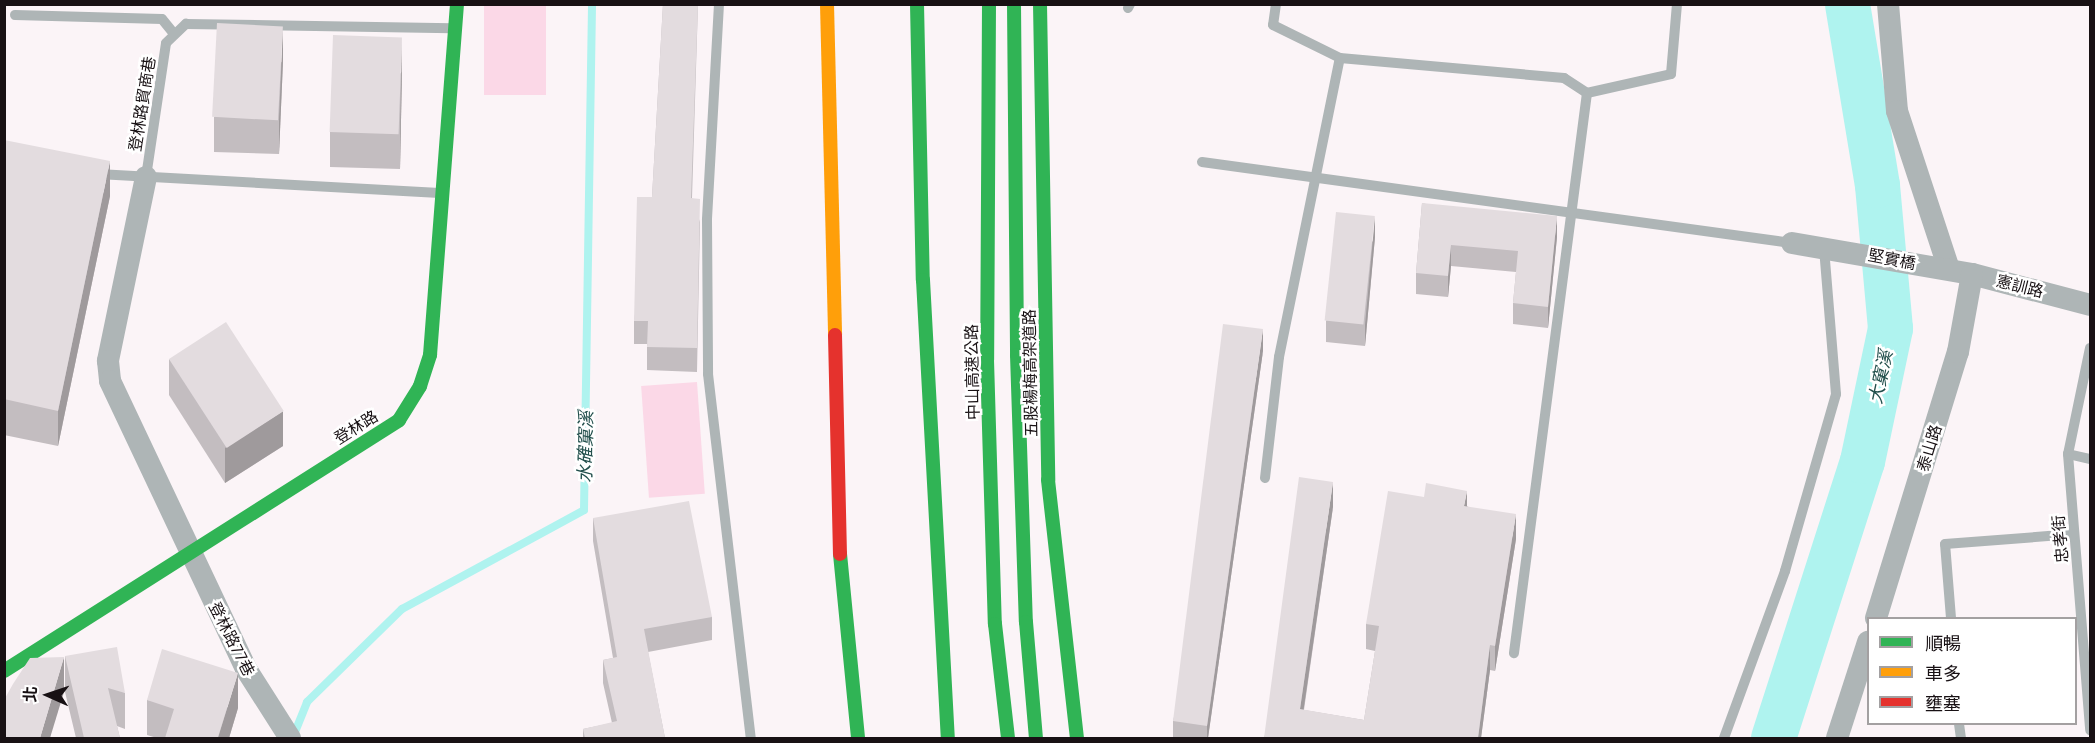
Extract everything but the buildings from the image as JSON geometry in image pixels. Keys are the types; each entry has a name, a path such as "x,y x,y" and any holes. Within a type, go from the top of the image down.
{"main road":[{"name":"登林路","path":"4,671 189,550 399,420 430,355 457,4"},
{"path":"828,4 842,593 858,738"},
{"path":"917,4 923,280 948,738"},
{"name":"中山高速公路","path":"989,4 987,360 995,624 1008,738"},
{"path":"1014,4 1017,355 1036,738"},
{"name":"五股楊梅高架道路","path":"1040,4 1048,480 1077,738"},
{"path":"995,624 1018,738"}],"street":[{"path":"1888,4 1898,111 1948,270"},
{"name":"登林路77巷","path":"146,177 108,361 110,381 246,669 286,732"},
{"path":"1792,243 1830,247"},
{"name":"堅實橋","path":"1830,247 1948,270"},
{"name":"憲訓路","path":"1948,270 1972,274 2091,305"},
{"name":"泰山路","path":"1876,617 1958,352 1972,274"},
{"path":"1837,738 1867,648"}],"lane":[{"path":"719,4 707,220 708,374 752,738"},
{"path":"821,4 834,638"},
{"path":"1276,4 1273,25 1340,58 1564,78 1587,93 1671,74 1677,4"},
{"path":"15,15 162,19 174,34 186,24 455,28"},
{"name":"登林路貿商巷","path":"146,177 166,44 174,34"},
{"path":"1265,478 1280,357 1340,58"},
{"path":"1514,653 1575,213 1587,93"},
{"path":"1202,162 1792,243"},
{"path":"88,174 442,193"},
{"path":"1724,738 1785,571 1836,394 1830,247"},
{"name":"忠孝街","path":"2091,348 2068,454 2091,730"},
{"path":"2068,454 2091,459"},
{"path":"1951,617 1945,544 2074,534"},
{"path":"2077,569 2091,571"}],"shaded area":[{"path":"484,5 546,5 546,95 484,95"},
{"path":"697,382 705,494 649,498 641,386"}],"waterway":[{"name":"水確窠溪","path":"293,737 307,702 402,609 584,510 592,4"},
{"name":"大窠溪","path":"1773,738 1862,461 1890,328 1877,185 1847,4"}],"traffic: fast":[{"path":"4,671 399,420 420,386 430,355 457,4"},
{"path":"917,4 923,280 948,738"},
{"path":"989,4 987,360 995,624 1008,738"},
{"path":"1014,4 1017,355 1026,622 1036,738"},
{"path":"1040,4 1048,480 1077,738"},
{"path":"840,554 858,738"}],"traffic: slow":[{"path":"827,4 835,335"}],"traffic: jam":[{"path":"835,335 840,554"}]}
